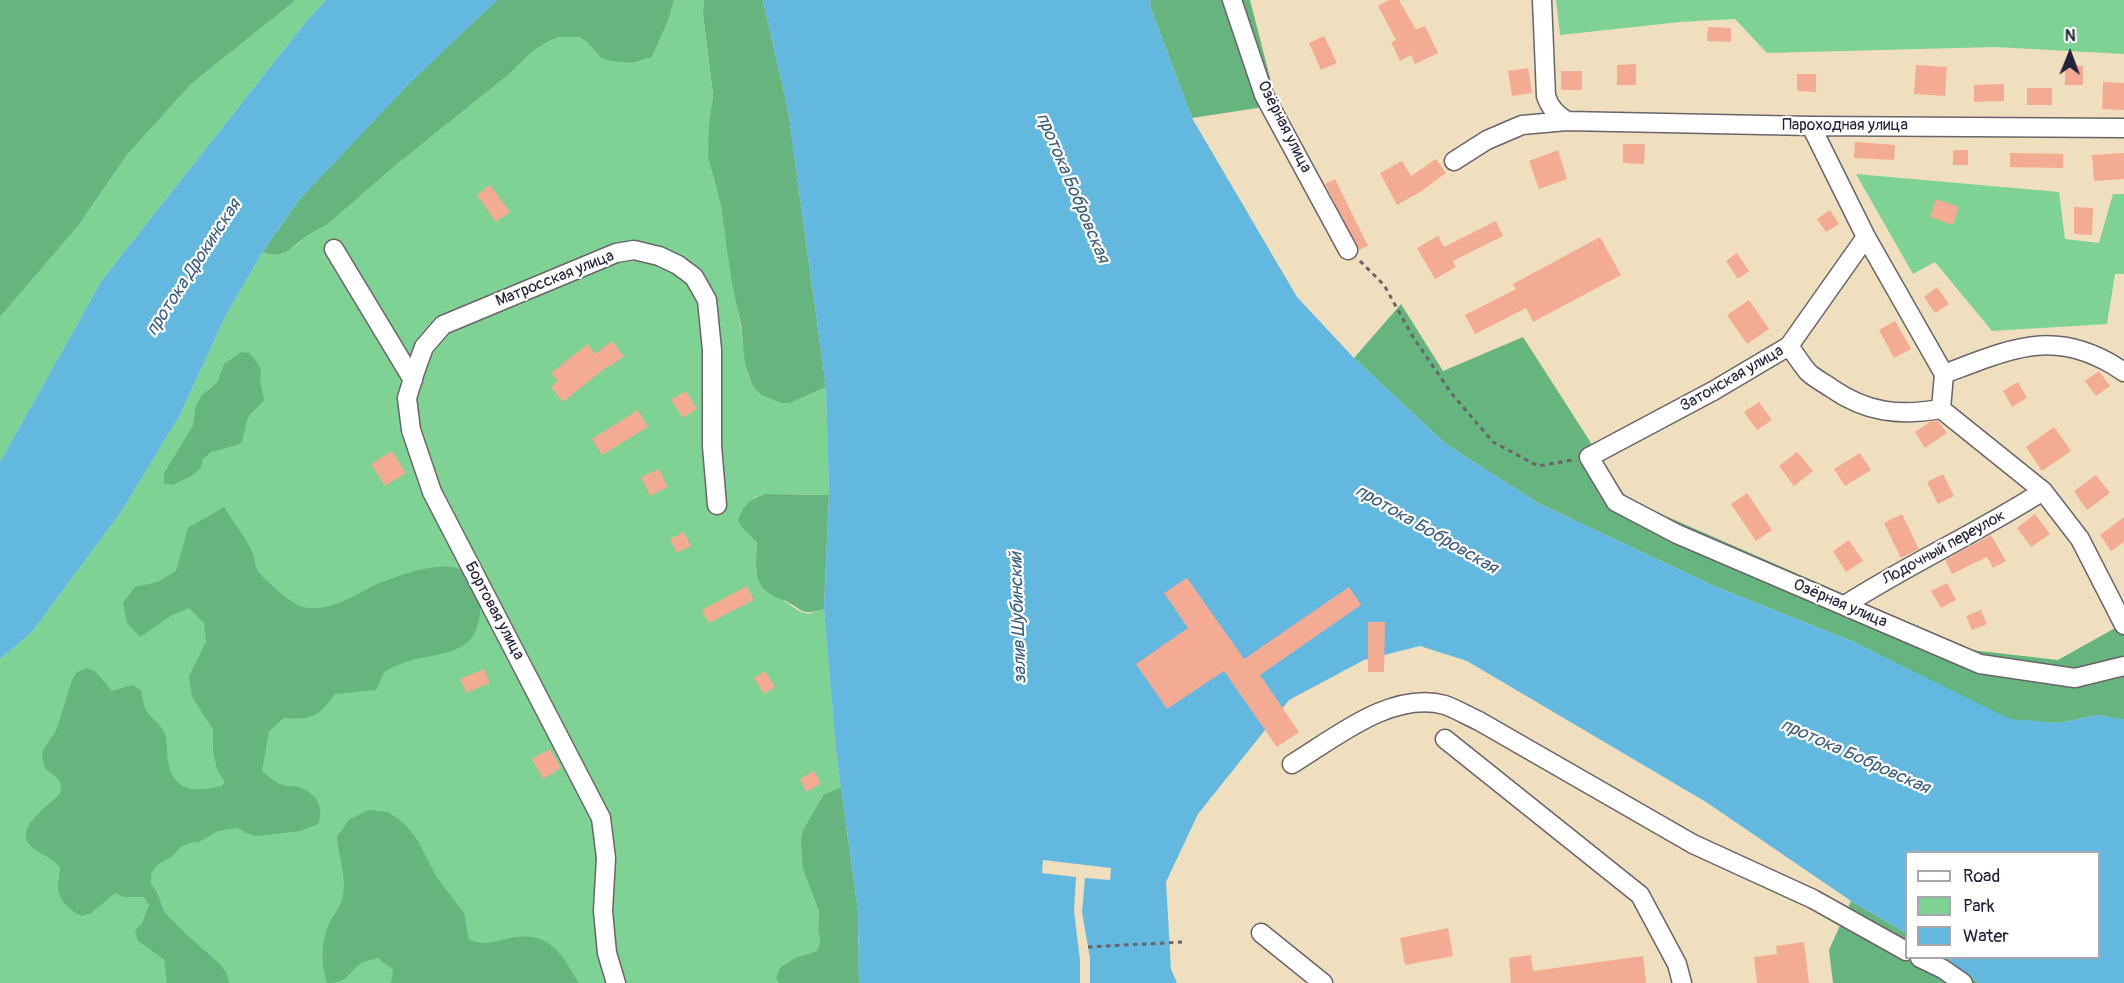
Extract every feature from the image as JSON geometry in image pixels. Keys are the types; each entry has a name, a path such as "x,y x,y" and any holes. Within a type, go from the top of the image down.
{"street":[{"name":"Озёрная улица","path":"1232,0 1264,95 1348,250"},
{"path":"1542,0 1546,96 1556,114 1567,121"},
{"name":"Пароходная улица","path":"1454,161 1487,140 1522,125 1567,121 1811,126 2124,128"},
{"path":"1811,126 1866,237 1944,374 1941,409"},
{"name":"Затонская улица","path":"1589,457 1713,391 1789,346 1866,237"},
{"name":"Бортовая улица","path":"334,249 410,389 411,430 432,492 601,818 606,858 603,911 607,953 616,983"},
{"name":"Матросская улица","path":"410,389 424,347 442,325 616,253 634,250 660,256 694,277 707,300 712,350 712,446 717,505"},
{"path":"1944,374 2012,349 2055,345 2090,353 2124,372"},
{"path":"1789,346 1810,373 1860,405 1881,411 1903,413 1941,409 2043,491 2080,539 2124,625"},
{"name":"Озёрная улица","path":"1589,457 1616,502 1677,534 1980,664 2075,678 2124,666"},
{"name":"Лодочный переулок","path":"1845,605 2043,491"},
{"path":"1292,764 1378,711 1411,702 1444,705 1479,721 1694,844 1814,899 1905,950"},
{"path":"1445,739 1640,895 1677,964 1682,983"},
{"path":"1261,933 1323,983"},
{"path":"1923,959 1963,983"}],"path":[{"path":"1348,250 1384,285 1413,337 1452,394 1493,442 1538,466 1589,457"},
{"path":"1088,947 1182,942"}],"green space":[{"path":"0,0 296,0 191,84 127,155 78,226 0,317"},
{"path":"296,0 326,0 305,23 102,280 0,462 0,317 78,226 127,155 191,84"},
{"path":"497,0 674,0 668,21 652,57 632,63 611,61 601,58 587,42 579,37 559,37 549,41 533,51 508,75 396,165 328,224 286,252 277,255 262,253 298,201 410,82"},
{"path":"674,0 704,0 703,13 713,95 709,124 713,177 721,207 751,382 763,396 781,403 790,403 826,387 829,495 765,494 755,497 741,511 743,529 757,543 756,572 774,596 808,614 824,609 841,787 823,795 804,828 803,870 819,911 820,941 817,951 797,957 776,977 779,983 0,983 0,659 32,632 121,512 180,415 225,317 262,253 277,255 328,224 396,165 508,75 533,51 549,41 559,37 579,37 587,42 601,58 632,63 652,57 668,21"},
{"path":"704,0 763,0 788,110 826,387 790,403 781,403 763,396 756,390 745,363 741,325 732,283 721,207 708,156 713,95 703,13"},
{"path":"1150,0 1250,0 1277,105 1192,118 1151,9"},
{"path":"1556,0 2124,0 2124,54 1995,47 1767,53 1735,19 1680,22 1560,35"},
{"path":"1856,174 2059,192 2065,239 2099,243 2113,194 2124,194 2124,274 2115,274 2107,324 1992,331 1935,262 1913,274"},
{"path":"1401,304 1443,371 1523,337 1627,499 1971,650 2058,660 2124,623 2124,720 2098,715 2059,723 2010,720 1854,642 1714,586 1538,503 1446,444 1354,358"},
{"path":"241,352 250,353 261,369 260,380 264,400 248,418 240,444 211,452 203,459 200,469 193,475 173,485 164,483 164,473 193,426 196,405 202,395 217,383 224,364"},
{"path":"765,494 829,495 824,609 804,611 774,596 761,585 757,572 757,543 743,529 738,520 748,503"},
{"path":"224,507 250,548 258,571 300,606 320,608 330,606 397,577 422,569 446,566 464,572 478,593 480,608 478,625 472,637 453,651 396,666 384,672 376,690 335,694 324,708 314,715 284,718 269,731 262,772 280,784 300,787 312,794 320,808 318,824 300,831 256,836 237,828 218,831 199,842 181,847 174,855 157,865 151,874 151,884 157,892 164,912 220,964 227,974 229,983 167,983 164,959 138,941 135,931 142,923 149,905 144,897 124,897 115,893 91,913 82,916 78,914 69,908 60,897 58,887 60,867 33,848 27,840 26,833 34,818 61,792 60,781 45,768 42,757 44,748 56,731 72,680 77,672 87,668 96,672 112,691 132,685 141,690 147,712 165,734 169,766 177,782 190,788 206,789 222,786 225,782 217,769 213,750 213,729 192,697 189,676 206,642 204,623 189,608 172,615 140,637 127,623 123,603 135,587 158,582 176,571 188,528"},
{"path":"841,787 858,911 859,983 779,983 776,978 780,968 797,957 817,951 820,941 819,911 803,870 801,839 804,828 823,795"},
{"path":"369,810 388,812 405,824 418,841 437,878 464,913 469,940 490,943 524,936 545,941 560,954 579,983 391,983 393,970 378,958 360,964 343,980 327,983 323,967 323,943 331,920 341,902 344,888 337,836 350,819"},
{"path":"1851,901 1905,932 1905,959 1947,959 1979,983 1833,983 1829,950"}],"water":[{"name":"протока Дрокинская","path":"326,0 497,0 410,83 298,201 262,253 225,317 180,415 121,512 32,632 0,659 0,462 102,280 305,23"},
{"path":"763,0 1150,0 1151,9 1192,118 1297,297 1354,358 1446,444 1538,503 1714,586 1854,642 2010,719 2059,723 2098,715 2124,720 2124,983 1979,983 1947,959 2100,959 2100,851 1905,851 1905,932 1851,901 1706,802 1467,661 1420,646 1364,660 1289,700 1198,814 1166,882 1171,969 1177,983 859,983 858,911 836,751 824,609 829,495 826,387 788,110"}],"pier":[{"path":"1043,860 1111,868 1110,880 1085,878 1082,912 1090,958 1090,983 1080,983 1080,960 1074,911 1076,877 1042,873"}],"building":[{"path":"1389,0 1399,0 1416,30 1425,26 1438,53 1415,64 1411,55 1400,61 1391,42 1396,40 1378,6"},
{"path":"1708,27 1731,28 1731,42 1707,41"},
{"path":"1324,36 1337,63 1321,70 1309,43"},
{"path":"1636,64 1636,85 1617,85 1617,65"},
{"path":"1916,65 1947,67 1945,96 1914,94"},
{"path":"2065,65 2083,66 2083,85 2065,85"},
{"path":"1528,68 1532,93 1512,96 1508,71"},
{"path":"1561,71 1582,71 1582,90 1561,90"},
{"path":"1797,74 1816,74 1816,92 1797,91"},
{"path":"2103,82 2124,83 2124,110 2102,109"},
{"path":"2004,84 2004,101 1974,102 1974,85"},
{"path":"2027,88 2052,88 2052,105 2027,105"},
{"path":"1855,142 1895,145 1894,160 1854,158"},
{"path":"1623,144 1645,144 1644,164 1623,163"},
{"path":"1558,150 1567,179 1539,189 1529,161"},
{"path":"1953,150 1968,150 1968,165 1953,165"},
{"path":"2010,153 2063,154 2063,168 2010,167"},
{"path":"2124,153 2124,179 2094,181 2092,155"},
{"path":"1436,159 1446,173 1397,205 1380,173 1402,161 1411,176"},
{"path":"1335,179 1368,246 1359,250 1325,184"},
{"path":"490,185 510,212 496,222 477,195"},
{"path":"1936,199 1959,207 1953,225 1930,217"},
{"path":"2074,207 2093,208 2092,235 2074,234"},
{"path":"1830,210 1839,224 1826,232 1817,219"},
{"path":"1496,221 1503,236 1453,261 1456,267 1435,279 1417,248 1438,236 1444,247"},
{"path":"1600,237 1621,275 1533,322 1526,308 1475,334 1465,315 1516,289 1513,284"},
{"path":"1737,253 1749,271 1738,279 1726,261"},
{"path":"1937,287 1949,304 1935,313 1924,297"},
{"path":"1749,300 1769,329 1747,344 1727,315"},
{"path":"1895,321 1911,349 1894,358 1879,330"},
{"path":"612,341 624,356 610,367 609,365 563,402 551,387 558,381 551,373 588,344 595,354"},
{"path":"2099,371 2110,386 2096,396 2085,381"},
{"path":"2018,382 2027,398 2012,407 2003,391"},
{"path":"686,391 697,409 683,418 671,400"},
{"path":"1759,402 1772,420 1757,430 1744,412"},
{"path":"638,410 648,427 602,455 592,439"},
{"path":"1938,421 1947,433 1925,448 1915,432 1930,422"},
{"path":"2054,427 2071,451 2042,471 2026,447"},
{"path":"392,451 406,473 385,486 371,464"},
{"path":"1797,452 1813,471 1794,486 1779,466"},
{"path":"1860,453 1871,470 1845,486 1834,469"},
{"path":"659,469 668,487 650,496 641,477"},
{"path":"1943,474 1954,496 1938,504 1927,482"},
{"path":"2096,475 2110,493 2087,510 2074,491"},
{"path":"1747,493 1772,530 1756,541 1731,504"},
{"path":"1902,514 1919,549 1901,558 1884,523"},
{"path":"2035,514 2050,534 2031,547 2017,528"},
{"path":"2124,517 2124,542 2111,551 2100,535"},
{"path":"684,532 691,546 677,553 670,539"},
{"path":"1991,535 2006,561 1993,568 1987,557 1952,574 1945,560"},
{"path":"1849,540 1863,561 1846,572 1833,551"},
{"path":"1187,578 1244,659 1349,587 1361,605 1260,675 1299,732 1277,747 1224,671 1167,709 1136,664 1188,628 1164,593"},
{"path":"1947,583 1956,600 1941,608 1931,591"},
{"path":"747,586 754,600 709,623 702,610"},
{"path":"1981,610 1987,624 1972,630 1966,616"},
{"path":"1368,622 1385,622 1384,672 1368,672"},
{"path":"484,669 490,683 466,693 460,679"},
{"path":"765,671 775,687 764,694 754,678"},
{"path":"550,749 561,768 543,779 532,759"},
{"path":"814,771 821,784 806,792 800,779"},
{"path":"1448,928 1453,956 1405,965 1400,938"},
{"path":"1804,942 1809,983 1757,983 1754,957 1777,954 1776,946"},
{"path":"1531,955 1533,971 1643,956 1646,983 1511,983 1509,958"}],"water label":[{"name":"протока Бобровская","path":"1072,188"},
{"name":"протока Бобровская","path":"1426,530"},
{"name":"залив Шубинский","path":"1019,618"},
{"name":"протока Бобровская","path":"1855,757"}]}
